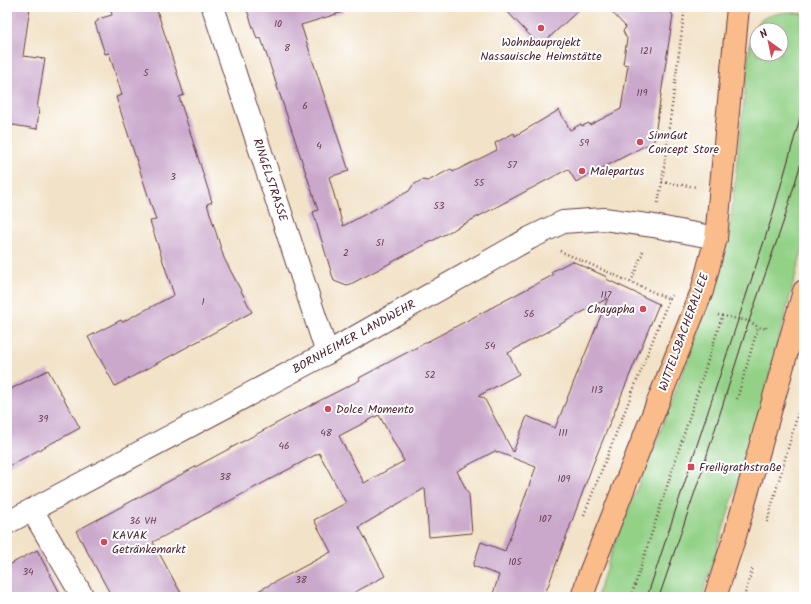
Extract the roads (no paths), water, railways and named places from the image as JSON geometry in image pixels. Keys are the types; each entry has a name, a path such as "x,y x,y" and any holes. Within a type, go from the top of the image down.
{"main road":[{"name":"WITTELSBACHERALLEE","path":"582,597 590,573 702,291 716,238 738,7"},
{"path":"715,597 735,536 804,291"}],"street":[{"name":"RINGELSTRASSE","path":"213,7 327,353"},
{"name":"BORNHEIMER LANDWEHR","path":"7,523 327,353 530,238 563,222 604,219 654,226 716,238"},
{"path":"32,510 83,597"}],"tram line":[{"path":"647,597 771,220 804,102"},
{"path":"659,597 702,471 749,321 783,223 804,153"}],"place":[{"name":"Wohnbauprojekt Nassauische Heimstätte","path":"541,28"},
{"name":"SinnGut Concept Store","path":"640,142"},
{"name":"Malepartus","path":"582,171"},
{"name":"Chayapha","path":"643,309"},
{"name":"Dolce Momento","path":"328,409"},
{"name":"Freiligrathstraße","path":"691,467"},
{"name":"KAVAK Getränkemarkt","path":"104,542"}]}
